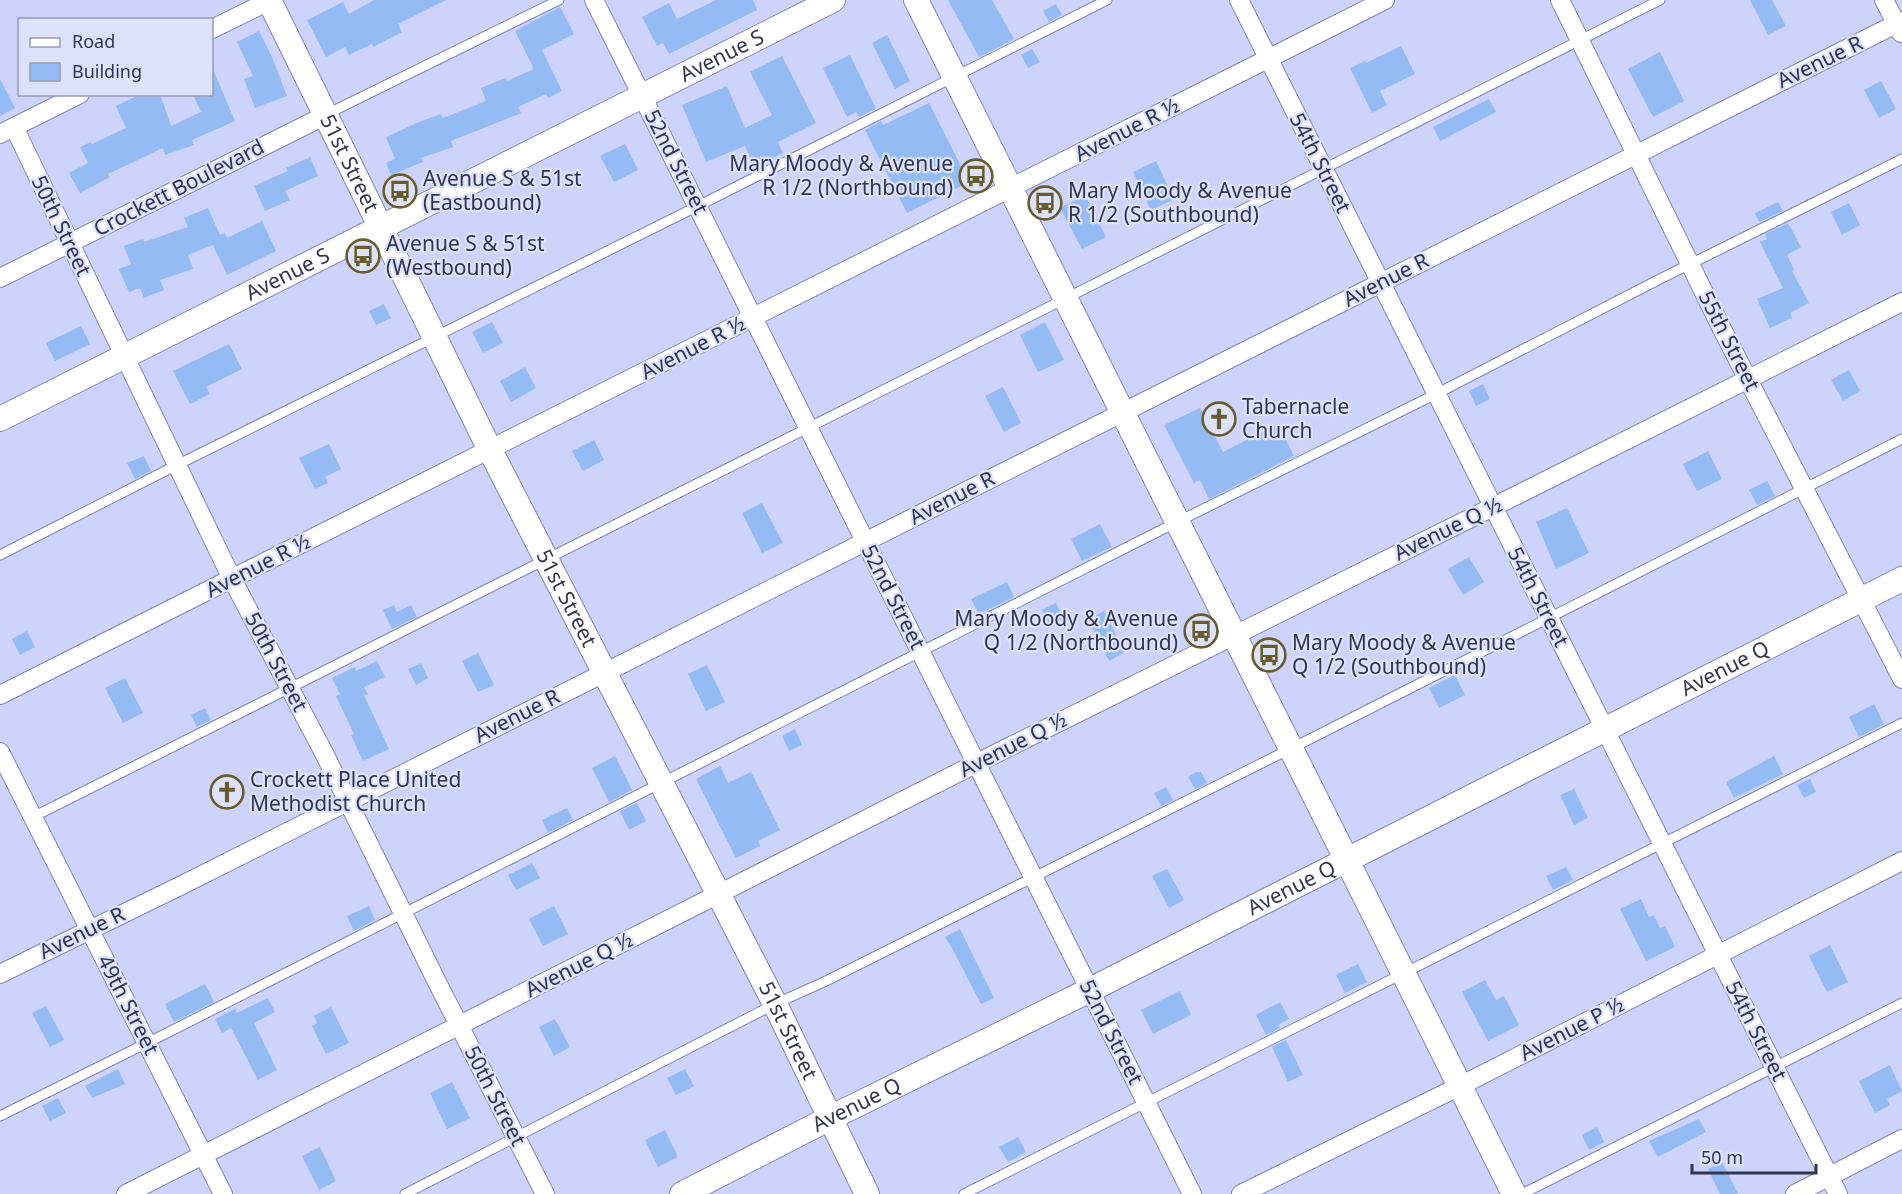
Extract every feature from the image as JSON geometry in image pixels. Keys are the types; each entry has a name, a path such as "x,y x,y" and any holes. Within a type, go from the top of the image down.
{"street":[{"name":"51st Street","path":"270,0 490,450 775,1004 867,1194"},
{"path":"213,28 270,0"},
{"name":"52nd Street","path":"594,0 1192,1194"},
{"name":"Avenue S","path":"0,419 833,0"},
{"path":"916,0 1514,1194"},
{"name":"54th Street","path":"1239,0 1838,1194"},
{"name":"Avenue R ½","path":"0,695 1385,0"},
{"name":"55th Street","path":"1560,0 1747,378 1902,679"},
{"path":"1884,0 1900,26"},
{"name":"Avenue R","path":"0,974 866,542 1636,153 1900,26"},
{"path":"7,131 76,96"},
{"name":"Crockett Boulevard","path":"0,278 326,115"},
{"name":"50th Street","path":"7,131 70,243 232,579 348,801 545,1194"},
{"name":"Avenue Q ½","path":"126,1194 976,763 1902,302"},
{"name":"Avenue Q","path":"682,1194 1902,579"},
{"name":"49th Street","path":"0,752 223,1194"},
{"name":"Avenue P ½","path":"1241,1194 1460,1086 1902,861"},
{"path":"1796,1194 1902,1139"}],"lane":[{"path":"326,115 559,0"},
{"path":"0,555 1107,0"},
{"path":"33,817 1660,0"},
{"path":"0,1116 1902,159"},
{"path":"405,1194 775,1004 826,981 1291,748 1902,439"},
{"path":"964,1194 1902,723"},
{"path":"1522,1194 1902,1003"}],"building":[{"path":"374,0 446,0 398,24 402,32 373,47 372,44 349,55 345,47 326,57 307,20 343,2 349,14"},
{"path":"716,0 753,0 757,10 669,54 663,43 657,46 642,17 669,3 677,19"},
{"path":"948,0 992,0 1014,39 979,57"},
{"path":"1750,0 1772,0 1786,26 1768,35"},
{"path":"1056,4 1062,15 1049,22 1043,11"},
{"path":"560,7 574,34 542,50 562,91 548,98 546,94 518,107 521,113 451,141 453,147 421,158 423,162 391,175 386,163 395,159 386,137 441,114 443,118 486,101 481,88 506,78 507,81 534,69 515,31"},
{"path":"259,31 287,96 255,108 244,79 253,76 237,42"},
{"path":"887,35 910,81 895,89 872,43"},
{"path":"1401,46 1415,74 1380,91 1387,105 1372,113 1350,68"},
{"path":"1032,49 1040,62 1028,68 1021,55"},
{"path":"1660,52 1684,101 1653,117 1628,69"},
{"path":"850,55 876,109 859,117 856,112 847,117 823,68"},
{"path":"782,56 816,123 778,142 783,153 755,167 745,146 706,162 682,105 727,86 745,128 772,115 750,72"},
{"path":"213,69 235,121 192,140 194,145 165,155 163,148 108,174 110,177 80,193 69,173 88,163 80,147 91,142 92,144 126,128 116,106 137,96 161,96 171,126 201,112 194,96 213,96"},
{"path":"0,79 15,108 0,116"},
{"path":"1881,81 1896,109 1879,118 1864,90"},
{"path":"1489,99 1496,112 1440,141 1433,127"},
{"path":"929,103 969,182 907,213 865,130 881,121 883,125"},
{"path":"625,144 638,170 614,182 600,156"},
{"path":"310,157 318,176 285,191 290,200 265,211 254,186 288,171 286,168"},
{"path":"1156,161 1174,199 1151,210 1133,172"},
{"path":"1085,195 1106,237 1082,249 1060,208"},
{"path":"1778,202 1783,211 1759,222 1755,213"},
{"path":"1849,203 1860,225 1842,235 1831,212"},
{"path":"208,208 220,235 225,233 227,238 262,221 276,251 227,275 213,245 188,255 193,269 160,280 164,290 144,298 140,288 129,292 119,269 131,264 124,246 143,239 144,242 188,227 184,218"},
{"path":"1788,223 1801,247 1787,255 1794,269 1792,271 1809,303 1790,313 1792,318 1770,328 1757,299 1783,288 1760,242 1767,239 1765,234"},
{"path":"384,304 391,318 376,325 369,311"},
{"path":"492,322 503,343 483,353 472,332"},
{"path":"1045,322 1064,360 1038,372 1020,335"},
{"path":"81,326 90,344 55,361 46,343"},
{"path":"229,344 242,369 206,387 210,394 190,404 173,371"},
{"path":"525,367 536,388 511,402 500,381"},
{"path":"1849,370 1860,391 1843,401 1831,380"},
{"path":"1483,384 1490,399 1476,406 1469,391"},
{"path":"1003,387 1021,423 1004,432 985,396"},
{"path":"1200,408 1223,452 1278,424 1294,456 1209,499 1200,480 1194,483 1164,425"},
{"path":"594,440 604,460 583,471 572,451"},
{"path":"329,444 341,469 325,477 328,483 315,489 299,458"},
{"path":"1708,451 1722,479 1697,491 1683,464"},
{"path":"144,456 151,471 135,479 127,463"},
{"path":"1767,481 1775,496 1757,505 1749,490"},
{"path":"762,503 783,543 762,553 742,513"},
{"path":"1567,508 1589,553 1556,569 1536,522"},
{"path":"1100,524 1112,547 1082,561 1071,539"},
{"path":"1469,557 1484,582 1463,595 1448,569"},
{"path":"1007,582 1014,597 979,614 971,599"},
{"path":"1056,603 1064,619 1050,626 1042,610"},
{"path":"394,605 397,612 411,605 417,617 392,629 383,610"},
{"path":"1104,611 1125,652 1109,661 1088,620"},
{"path":"27,631 35,647 20,655 12,639"},
{"path":"478,653 494,685 478,692 462,661"},
{"path":"377,661 385,677 364,687 368,694 364,695 389,749 363,761 351,735 354,734 336,696 340,694 332,678 355,667 356,671"},
{"path":"421,663 428,678 416,685 408,669"},
{"path":"707,665 725,702 706,711 688,674"},
{"path":"1455,675 1465,695 1439,708 1429,688"},
{"path":"125,678 143,713 123,723 105,688"},
{"path":"1874,704 1884,724 1859,737 1849,717"},
{"path":"205,708 211,720 197,727 191,715"},
{"path":"795,729 802,745 789,751 782,736"},
{"path":"615,756 632,790 609,802 592,768"},
{"path":"1774,756 1783,774 1734,798 1726,782"},
{"path":"720,766 728,783 751,772 780,830 758,841 760,846 736,858 696,779"},
{"path":"1201,772 1207,783 1195,789 1188,777"},
{"path":"1810,779 1816,792 1804,798 1797,785"},
{"path":"1166,787 1173,800 1161,806 1154,793"},
{"path":"1574,789 1588,818 1574,825 1560,795"},
{"path":"637,803 646,821 629,830 620,811"},
{"path":"567,808 573,820 548,833 542,820"},
{"path":"532,863 540,878 516,890 508,875"},
{"path":"1566,867 1573,880 1553,890 1546,876"},
{"path":"1167,869 1184,900 1169,908 1152,876"},
{"path":"1641,899 1649,917 1654,915 1660,928 1665,926 1675,947 1646,961 1620,909"},
{"path":"369,906 375,920 354,931 347,916"},
{"path":"554,906 568,934 543,946 529,919"},
{"path":"960,929 994,998 981,1004 945,937"},
{"path":"1830,945 1848,982 1827,992 1809,956"},
{"path":"1358,964 1367,982 1345,993 1336,975"},
{"path":"1485,980 1496,1000 1504,996 1519,1025 1488,1041 1462,992"},
{"path":"205,984 214,1002 174,1022 165,1004"},
{"path":"1180,991 1191,1015 1153,1034 1141,1010"},
{"path":"268,998 275,1012 254,1023 277,1070 258,1080 231,1028 222,1033 215,1019 235,1009 237,1013"},
{"path":"1280,1002 1289,1019 1278,1025 1280,1028 1266,1035 1256,1015"},
{"path":"46,1006 64,1040 50,1047 32,1013"},
{"path":"331,1007 349,1043 326,1054 312,1026 317,1023 314,1016"},
{"path":"555,1019 570,1047 554,1056 539,1027"},
{"path":"1286,1040 1303,1075 1288,1082 1272,1047"},
{"path":"1890,1065 1902,1091 1887,1099 1890,1105 1875,1113 1859,1081"},
{"path":"118,1069 125,1084 92,1098 85,1086"},
{"path":"685,1069 694,1086 676,1095 667,1078"},
{"path":"452,1082 470,1118 447,1129 430,1093"},
{"path":"58,1098 66,1113 50,1121 42,1106"},
{"path":"1699,1119 1706,1132 1658,1157 1649,1141"},
{"path":"1597,1127 1604,1142 1589,1150 1582,1135"},
{"path":"665,1130 678,1157 658,1167 645,1140"},
{"path":"1018,1137 1026,1152 1008,1162 999,1147"},
{"path":"320,1147 336,1181 319,1190 302,1156"},
{"path":"1722,1162 1738,1194 1720,1194 1708,1169"}],"place":[{"name":"Mary Moody & Avenue R 1/2 (Northbound)","path":"976,176"},
{"name":"Avenue S & 51st (Eastbound)","path":"400,191"},
{"name":"Mary Moody & Avenue R 1/2 (Southbound)","path":"1045,203"},
{"name":"Avenue S & 51st (Westbound)","path":"363,256"},
{"name":"Tabernacle Church","path":"1219,419"},
{"name":"Mary Moody & Avenue Q 1/2 (Northbound)","path":"1201,631"},
{"name":"Mary Moody & Avenue Q 1/2 (Southbound)","path":"1269,655"},
{"name":"Crockett Place United Methodist Church","path":"227,792"}]}
